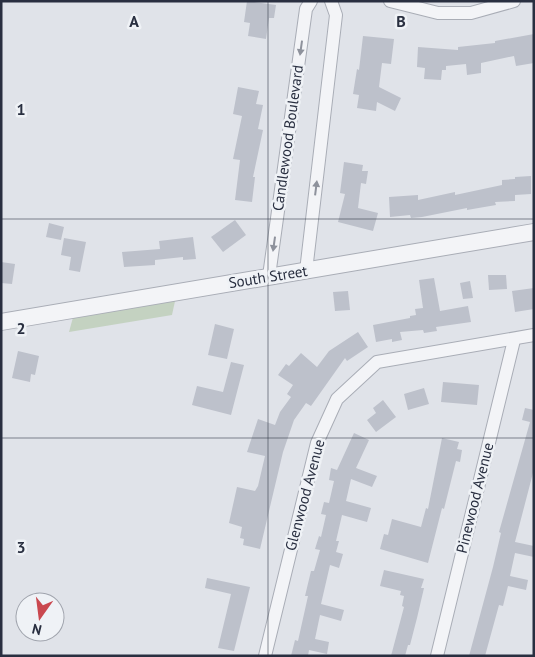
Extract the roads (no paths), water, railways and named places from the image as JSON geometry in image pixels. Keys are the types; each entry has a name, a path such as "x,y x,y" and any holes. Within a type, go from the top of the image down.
{"street":[{"name":"Candlewood Boulevard","path":"269,276 306,9 311,1"},
{"name":"Candlewood Boulevard","path":"306,271 336,15 331,1"},
{"path":"390,1 438,12 471,13 514,1"},
{"name":"South Street","path":"1,322 534,232"},
{"name":"Glenwood Avenue","path":"265,656 317,443 337,399 377,362 514,340 534,335"},
{"name":"Pinewood Avenue","path":"437,656 514,340"}]}
